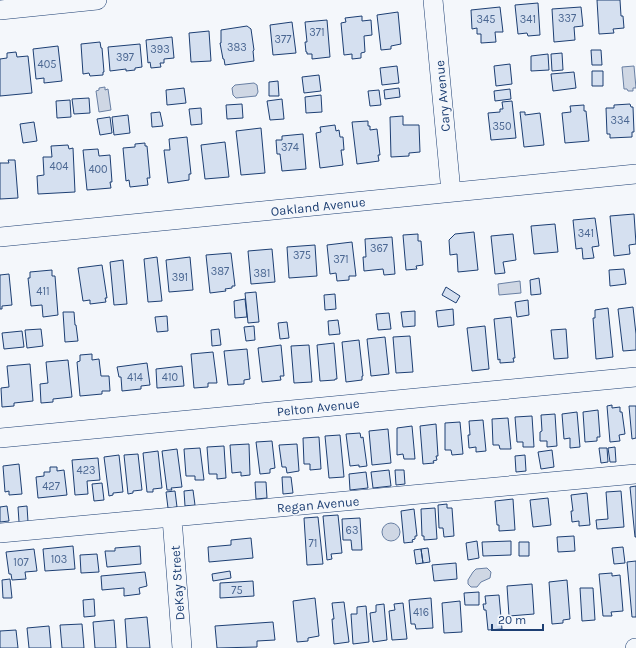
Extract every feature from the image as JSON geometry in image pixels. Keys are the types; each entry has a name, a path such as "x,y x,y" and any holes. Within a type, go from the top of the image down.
{"street":[{"path":"0,10 96,0"},
{"name":"Cary Avenue","path":"433,0 451,192"},
{"name":"Oakland Avenue","path":"0,237 636,174"},
{"name":"Pelton Avenue","path":"0,438 636,377"},
{"name":"Regan Avenue","path":"0,533 636,474"},
{"name":"DeKay Street","path":"172,518 182,648"}],"shaded area":[{"path":"634,66 636,88 633,88 633,91 628,91 627,89 624,89 622,67"},
{"path":"254,83 257,85 258,92 256,96 236,98 233,95 232,88 235,85"},
{"path":"105,87 105,90 108,89 111,110 99,112 96,91 99,90 99,88"},
{"path":"520,281 521,293 499,295 498,284"},
{"path":"387,523 395,523 400,528 398,539 395,541 387,541 382,536 382,528"},
{"path":"487,568 491,572 490,578 481,582 477,587 471,587 468,584 468,580 476,569"}],"building":[{"path":"597,0 620,0 621,16 623,16 624,28 613,29 614,33 599,34"},
{"path":"538,3 540,35 528,36 527,33 518,34 515,5"},
{"path":"500,7 503,32 495,32 496,42 481,43 481,34 477,34 477,28 472,29 471,10"},
{"path":"581,7 583,26 574,27 575,40 554,42 552,9"},
{"path":"398,12 401,44 391,46 391,49 381,50 377,15"},
{"path":"362,16 362,21 371,20 372,35 364,36 365,52 361,53 361,58 352,59 352,54 344,55 341,23 346,22 345,18"},
{"path":"327,20 330,57 312,59 312,54 307,54 306,52 305,42 307,42 305,22"},
{"path":"292,22 296,53 273,55 270,25"},
{"path":"247,26 251,29 254,61 225,65 220,43 221,30"},
{"path":"209,31 211,61 191,62 189,33"},
{"path":"172,37 174,58 164,59 164,63 160,63 161,67 151,68 150,62 148,63 146,40"},
{"path":"100,42 102,48 103,75 90,76 89,73 83,74 81,44"},
{"path":"140,44 142,67 135,68 135,70 126,71 126,69 110,71 108,47"},
{"path":"58,46 62,81 44,83 44,78 36,79 33,49"},
{"path":"591,50 601,50 602,65 592,65"},
{"path":"16,52 17,57 28,56 32,93 0,96 0,59 7,58 7,53"},
{"path":"562,53 563,70 552,71 551,54"},
{"path":"548,54 549,70 531,71 531,56"},
{"path":"510,64 512,84 496,86 494,66"},
{"path":"397,66 399,83 382,85 380,68"},
{"path":"592,71 603,71 603,86 592,86"},
{"path":"574,72 576,88 553,91 551,74"},
{"path":"319,75 321,91 304,93 302,77"},
{"path":"278,81 279,96 269,96 269,82"},
{"path":"184,88 186,103 167,105 166,90"},
{"path":"399,88 400,97 385,99 384,90"},
{"path":"510,89 511,99 495,101 494,91"},
{"path":"379,90 381,105 370,106 368,91"},
{"path":"321,95 322,112 306,113 305,97"},
{"path":"89,98 90,113 74,114 72,99"},
{"path":"282,99 284,119 270,120 267,101"},
{"path":"70,100 71,117 57,118 56,101"},
{"path":"512,101 516,138 491,140 488,113 500,112 500,109 503,109 502,102"},
{"path":"242,104 243,118 227,119 226,105"},
{"path":"630,104 631,107 633,107 634,132 632,132 632,137 610,138 610,134 607,134 606,108 614,108 614,105"},
{"path":"584,105 589,141 565,143 562,113 571,112 570,106"},
{"path":"201,108 202,124 191,125 189,109"},
{"path":"160,112 163,126 152,127 151,113"},
{"path":"520,112 525,112 525,115 540,113 544,145 524,147"},
{"path":"128,115 130,133 114,135 112,117"},
{"path":"403,116 403,125 419,125 420,152 409,153 409,156 391,157 390,117"},
{"path":"110,117 112,133 100,135 97,119"},
{"path":"368,121 370,130 377,129 380,155 378,155 379,161 357,164 352,122"},
{"path":"34,122 37,141 23,143 20,124"},
{"path":"335,125 336,131 339,130 340,137 343,137 344,150 341,150 343,165 320,168 316,133 321,132 320,127"},
{"path":"261,128 265,173 241,175 236,131"},
{"path":"303,134 306,169 282,171 280,154 277,154 276,140 282,140 282,136"},
{"path":"187,137 191,174 189,174 189,180 168,183 164,150 170,150 169,139"},
{"path":"225,142 229,177 205,179 201,145"},
{"path":"145,143 145,146 147,146 150,178 147,178 148,185 130,187 129,180 126,181 123,148 135,147 135,144"},
{"path":"68,145 69,149 73,148 75,192 38,194 37,176 44,175 43,157 52,157 51,146"},
{"path":"98,149 99,156 110,155 111,188 87,190 83,150"},
{"path":"8,160 15,160 18,198 0,199 0,163 9,163"},
{"path":"634,214 636,244 629,245 630,254 614,256 610,216"},
{"path":"595,218 599,246 592,247 594,258 583,259 582,248 576,249 573,220"},
{"path":"555,224 558,252 534,254 531,226"},
{"path":"474,232 478,270 458,272 457,254 450,255 449,240 455,234"},
{"path":"418,234 418,241 421,241 423,265 416,266 417,269 406,270 403,235"},
{"path":"513,234 516,260 503,262 505,273 495,274 491,236"},
{"path":"392,237 395,274 384,275 383,269 364,271 363,257 366,257 365,239"},
{"path":"352,242 356,276 349,276 349,280 337,281 336,273 330,274 327,245"},
{"path":"315,245 317,276 289,278 287,247"},
{"path":"272,249 275,282 251,284 248,251"},
{"path":"231,253 235,286 225,289 226,291 210,293 206,255"},
{"path":"157,257 162,301 148,302 144,259"},
{"path":"190,257 193,290 169,292 166,260"},
{"path":"123,260 127,304 114,305 110,262"},
{"path":"102,265 107,298 105,298 106,302 90,304 90,300 83,301 78,268"},
{"path":"624,269 626,284 610,286 609,270"},
{"path":"52,270 52,276 55,276 58,315 43,317 42,305 31,306 28,278 30,278 30,272"},
{"path":"9,274 12,305 2,306 2,309 0,309 0,275"},
{"path":"539,278 541,294 531,295 530,280"},
{"path":"446,287 460,296 456,303 442,295"},
{"path":"256,292 259,322 248,323 245,293"},
{"path":"335,294 336,309 325,310 324,295"},
{"path":"245,299 247,317 235,318 234,301"},
{"path":"528,300 529,315 517,317 515,302"},
{"path":"633,307 636,350 623,351 618,309"},
{"path":"608,308 613,357 596,359 593,318 595,318 595,310"},
{"path":"453,309 454,325 438,327 436,311"},
{"path":"415,311 415,326 403,327 401,312"},
{"path":"63,312 74,312 78,341 65,342"},
{"path":"389,313 391,329 378,330 376,314"},
{"path":"167,316 168,331 157,332 155,317"},
{"path":"511,317 515,358 513,358 514,362 500,363 500,359 498,360 494,319"},
{"path":"338,320 340,334 329,335 328,321"},
{"path":"287,322 289,338 280,339 278,323"},
{"path":"254,326 255,340 246,341 244,327"},
{"path":"485,326 489,369 472,371 467,328"},
{"path":"41,329 43,346 27,348 25,330"},
{"path":"219,329 221,345 212,346 211,330"},
{"path":"566,329 568,358 554,359 551,330"},
{"path":"22,331 24,347 4,349 2,333"},
{"path":"410,336 413,372 396,373 393,337"},
{"path":"385,337 389,374 371,376 367,339"},
{"path":"359,340 363,376 362,380 346,382 342,342"},
{"path":"334,343 337,379 320,381 317,345"},
{"path":"281,345 284,376 280,376 281,380 262,382 258,348"},
{"path":"309,345 312,382 294,383 291,346"},
{"path":"247,349 250,379 244,380 244,384 228,385 224,351"},
{"path":"213,352 217,383 208,383 208,387 194,388 191,354"},
{"path":"92,354 92,360 99,359 101,376 109,376 110,391 102,391 102,394 80,396 77,362 80,361 80,355"},
{"path":"68,360 72,397 53,399 53,402 41,403 40,384 48,383 46,362"},
{"path":"147,363 150,385 141,386 141,389 122,391 121,377 119,377 117,367"},
{"path":"30,364 33,401 14,403 14,406 2,407 1,388 9,387 7,366"},
{"path":"182,366 184,386 157,388 156,369"},
{"path":"612,405 612,408 620,407 625,434 619,435 620,441 610,442 607,406"},
{"path":"629,406 636,406 636,438 632,439"},
{"path":"598,410 600,437 597,437 597,441 585,442 583,412"},
{"path":"577,412 580,447 570,448 570,438 564,439 562,414"},
{"path":"555,414 557,446 547,447 547,441 540,441 540,432 542,431 541,415"},
{"path":"532,416 534,447 523,447 523,442 517,442 515,417"},
{"path":"508,418 511,449 500,449 499,445 493,445 492,419"},
{"path":"483,420 486,451 476,452 476,447 469,448 469,421"},
{"path":"460,422 463,454 452,455 451,450 445,450 445,423"},
{"path":"436,424 437,460 433,461 434,463 423,464 420,426"},
{"path":"412,426 415,459 404,459 403,454 397,455 397,428"},
{"path":"388,429 391,463 372,465 369,431"},
{"path":"360,433 361,438 363,437 367,466 350,466 346,434"},
{"path":"340,435 344,477 329,478 325,436"},
{"path":"319,437 321,469 310,470 310,464 304,464 303,438"},
{"path":"272,441 275,468 270,469 270,473 260,474 256,442"},
{"path":"249,444 250,475 241,476 241,472 232,473 230,445"},
{"path":"297,444 299,471 287,473 286,467 282,467 279,445"},
{"path":"224,446 226,478 217,479 217,474 209,474 207,447"},
{"path":"615,447 616,462 610,462 608,448"},
{"path":"200,448 204,480 195,480 195,476 186,476 184,449"},
{"path":"599,448 607,448 608,462 601,463"},
{"path":"177,449 182,487 167,490 162,451"},
{"path":"552,450 554,467 541,469 538,452"},
{"path":"158,451 162,488 153,489 153,492 147,492 143,453"},
{"path":"138,454 142,490 133,491 133,493 128,494 124,455"},
{"path":"119,455 123,492 113,493 113,495 109,496 104,457"},
{"path":"525,455 526,471 516,472 515,456"},
{"path":"98,458 100,480 87,481 88,494 75,495 72,460"},
{"path":"19,464 22,494 9,495 9,491 5,492 3,466"},
{"path":"50,467 57,467 57,471 64,470 67,495 38,498 36,477 44,476 44,472 50,472"},
{"path":"389,470 391,486 373,488 371,472"},
{"path":"395,470 404,470 405,484 396,485"},
{"path":"366,472 368,488 350,490 349,474"},
{"path":"282,477 291,477 293,493 283,494"},
{"path":"255,482 266,482 267,498 256,499"},
{"path":"102,483 104,500 94,501 92,484"},
{"path":"636,486 636,537 635,537 630,487"},
{"path":"193,490 195,505 185,506 184,491"},
{"path":"175,491 177,507 168,508 166,492"},
{"path":"621,491 624,527 597,529 596,520 608,519 606,492"},
{"path":"587,493 590,525 579,526 579,521 572,522 571,511 573,511 571,495"},
{"path":"548,498 551,525 533,527 530,500"},
{"path":"513,499 515,530 499,531 495,501"},
{"path":"447,504 447,508 452,508 454,536 444,537 443,528 439,528 438,505"},
{"path":"7,506 9,521 0,522 0,507"},
{"path":"27,506 28,522 19,522 18,507"},
{"path":"435,508 437,539 424,540 424,536 422,536 421,509"},
{"path":"414,509 417,536 415,536 415,539 412,540 413,542 404,543 401,511"},
{"path":"338,515 342,553 331,554 332,559 327,560 323,516"},
{"path":"318,517 323,564 307,565 304,518"},
{"path":"360,518 362,550 352,550 351,540 343,540 342,519"},
{"path":"574,536 575,551 558,552 557,537"},
{"path":"251,538 253,558 209,562 208,547 231,545 231,540"},
{"path":"477,541 479,558 468,560 466,543"},
{"path":"511,541 511,555 483,556 482,542"},
{"path":"519,542 529,542 529,556 519,556"},
{"path":"73,546 75,569 45,571 43,549"},
{"path":"140,546 141,564 107,567 105,551 115,551 115,548"},
{"path":"623,547 625,563 614,564 612,548"},
{"path":"428,548 430,562 423,563 421,549"},
{"path":"34,549 37,571 25,572 26,579 12,580 11,574 9,574 6,552"},
{"path":"421,549 423,563 416,564 414,550"},
{"path":"97,554 99,572 81,573 80,555"},
{"path":"636,561 636,617 632,617 627,562"},
{"path":"456,563 457,579 434,581 432,565"},
{"path":"230,571 231,578 213,581 212,574"},
{"path":"145,572 147,586 139,588 140,594 124,596 124,588 102,590 101,576"},
{"path":"612,573 612,576 620,575 623,611 611,612 612,616 603,616 599,574"},
{"path":"10,579 12,598 3,598 2,580"},
{"path":"567,580 570,619 563,620 563,623 552,624 549,582"},
{"path":"253,581 254,596 220,598 220,583"},
{"path":"532,584 534,614 509,616 507,586"},
{"path":"580,588 593,588 595,620 582,621"},
{"path":"479,592 479,605 465,605 464,593"},
{"path":"499,595 502,629 488,630 486,610 484,610 483,604 486,604 485,596"},
{"path":"315,598 319,636 308,638 308,641 297,642 293,601"},
{"path":"431,598 433,628 416,629 415,624 411,624 409,600"},
{"path":"94,599 95,616 84,617 83,600"},
{"path":"460,601 462,632 444,633 442,603"},
{"path":"344,602 349,642 334,644 332,619 334,619 332,603"},
{"path":"403,603 407,639 392,640 389,611 395,610 394,604"},
{"path":"384,604 387,640 373,642 370,613 376,612 376,605"},
{"path":"366,606 369,642 353,644 351,614 357,614 357,607"},
{"path":"147,617 150,648 127,648 125,619"},
{"path":"114,620 116,648 95,648 93,622"},
{"path":"273,622 275,640 257,641 257,647 217,648 215,626"},
{"path":"82,624 84,648 62,648 60,625"},
{"path":"49,626 51,648 29,648 27,628"},
{"path":"16,630 18,648 0,648 0,631"}]}
